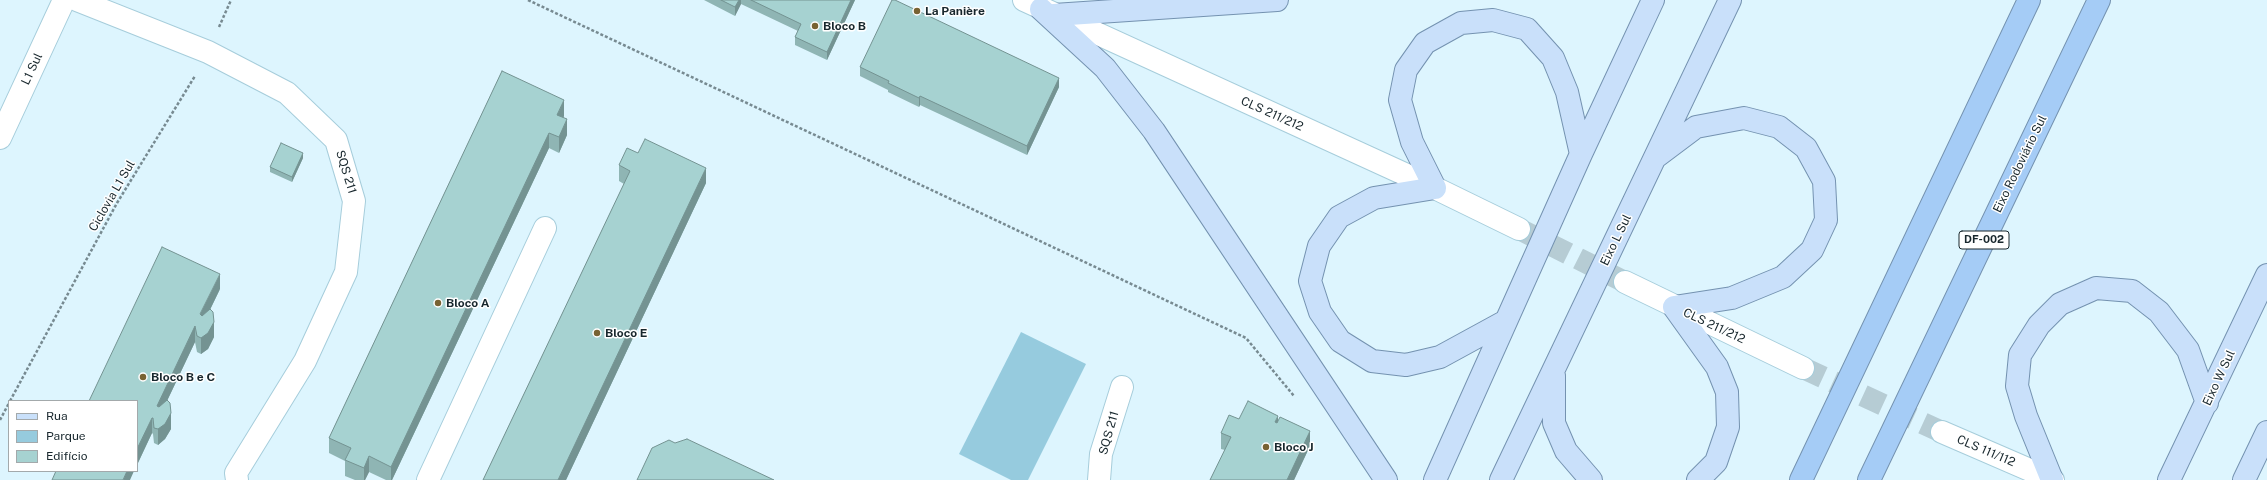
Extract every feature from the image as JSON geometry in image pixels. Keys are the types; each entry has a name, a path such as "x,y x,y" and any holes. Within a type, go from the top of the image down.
{"highway":[{"path":"1801,480 2029,0"},
{"name":"Eixo Rodoviário Sul","path":"1869,480 2099,0"}],"main road":[{"path":"1040,8 1277,0"},
{"path":"1435,480 1581,154 1654,0"},
{"name":"Eixo L Sul","path":"1501,480 1730,0"},
{"path":"1040,8 1105,68 1154,131 1386,480"},
{"path":"1506,321 1440,357 1406,365 1372,361 1340,341 1320,312 1310,281 1319,246 1339,218 1374,198 1435,188 1412,142 1400,100 1406,70 1425,43 1461,23 1492,20 1527,29 1553,58 1567,92 1581,154"},
{"path":"1656,157 1696,128 1744,118 1778,128 1806,148 1824,181 1826,220 1812,250 1784,277 1732,298 1674,307 1717,367 1727,392 1728,427 1716,462 1698,480"},
{"name":"Eixo W Sul","path":"2169,480 2267,275"},
{"path":"2053,480 2026,416 2017,386 2020,355 2039,326 2060,304 2096,288 2132,291 2159,312 2188,350 2207,402"},
{"path":"1554,369 1554,423 1566,451 1592,480"},
{"path":"2254,469 2267,432"}],"street":[{"name":"L1 Sul","path":"0,138 64,0"},
{"name":"SQS 211","path":"77,0 208,52 287,93 336,140 354,201 346,272 304,361 233,478"},
{"name":"CLS 211/212","path":"1040,8 1435,188 1519,230"},
{"path":"428,480 545,228"},
{"name":"CLS 211/212","path":"1625,282 1803,368"},
{"name":"SQS 211","path":"1099,480 1102,454 1122,387"},
{"name":"CLS 111/112","path":"1942,432 2053,480"}],"path":[{"name":"Ciclovia L1 Sul","path":"11,400 117,204 191,83 208,52 231,0"},
{"path":"528,0 1246,338 1297,400"},
{"name":"Ciclovia L1 Sul","path":"0,420 8,406"}],"green space":[{"path":"1021,332 1086,364 1028,480 1011,480 959,454"}],"building":[{"path":"721,0 739,0 735,7"},
{"name":"Bloco B","path":"751,0 851,0 827,52 795,37 801,24"},
{"path":"892,0 895,0 1059,78 1027,146 920,96 919,98 860,67"},
{"name":"Bloco A","path":"502,71 564,100 557,115 567,119 559,137 549,133 391,467 369,456 364,468 345,460 351,448 329,438"},
{"name":"Bloco E","path":"645,139 706,168 558,480 483,480 630,171 619,165 627,148 638,153"},
{"path":"281,143 303,153 292,177 270,167"},
{"name":"Bloco B e C","path":"162,247 220,274 200,314 202,316 210,309 213,312 214,322 208,333 201,338 197,336 195,326 157,406 159,407 167,400 170,403 171,413 165,424 158,429 154,428 152,418 138,447 138,400 89,400"},
{"name":"Bloco J","path":"1248,401 1278,416 1275,422 1277,423 1280,417 1310,431 1287,480 1210,480 1231,437 1221,433 1229,415 1239,419"},
{"path":"687,439 774,480 637,480 652,448 669,440 675,443"},
{"path":"56,472 127,472 123,480 52,480"}],"tunnel":[{"path":"1519,229 1625,282"},
{"path":"1803,368 1942,432"}],"place":[{"name":"La Panière","path":"917,11"},
{"name":"Bloco B","path":"815,26"},
{"name":"Bloco A","path":"438,303"},
{"name":"Bloco E","path":"597,333"},
{"name":"Bloco B e C","path":"143,377"},
{"name":"Bloco J","path":"1266,447"}]}
